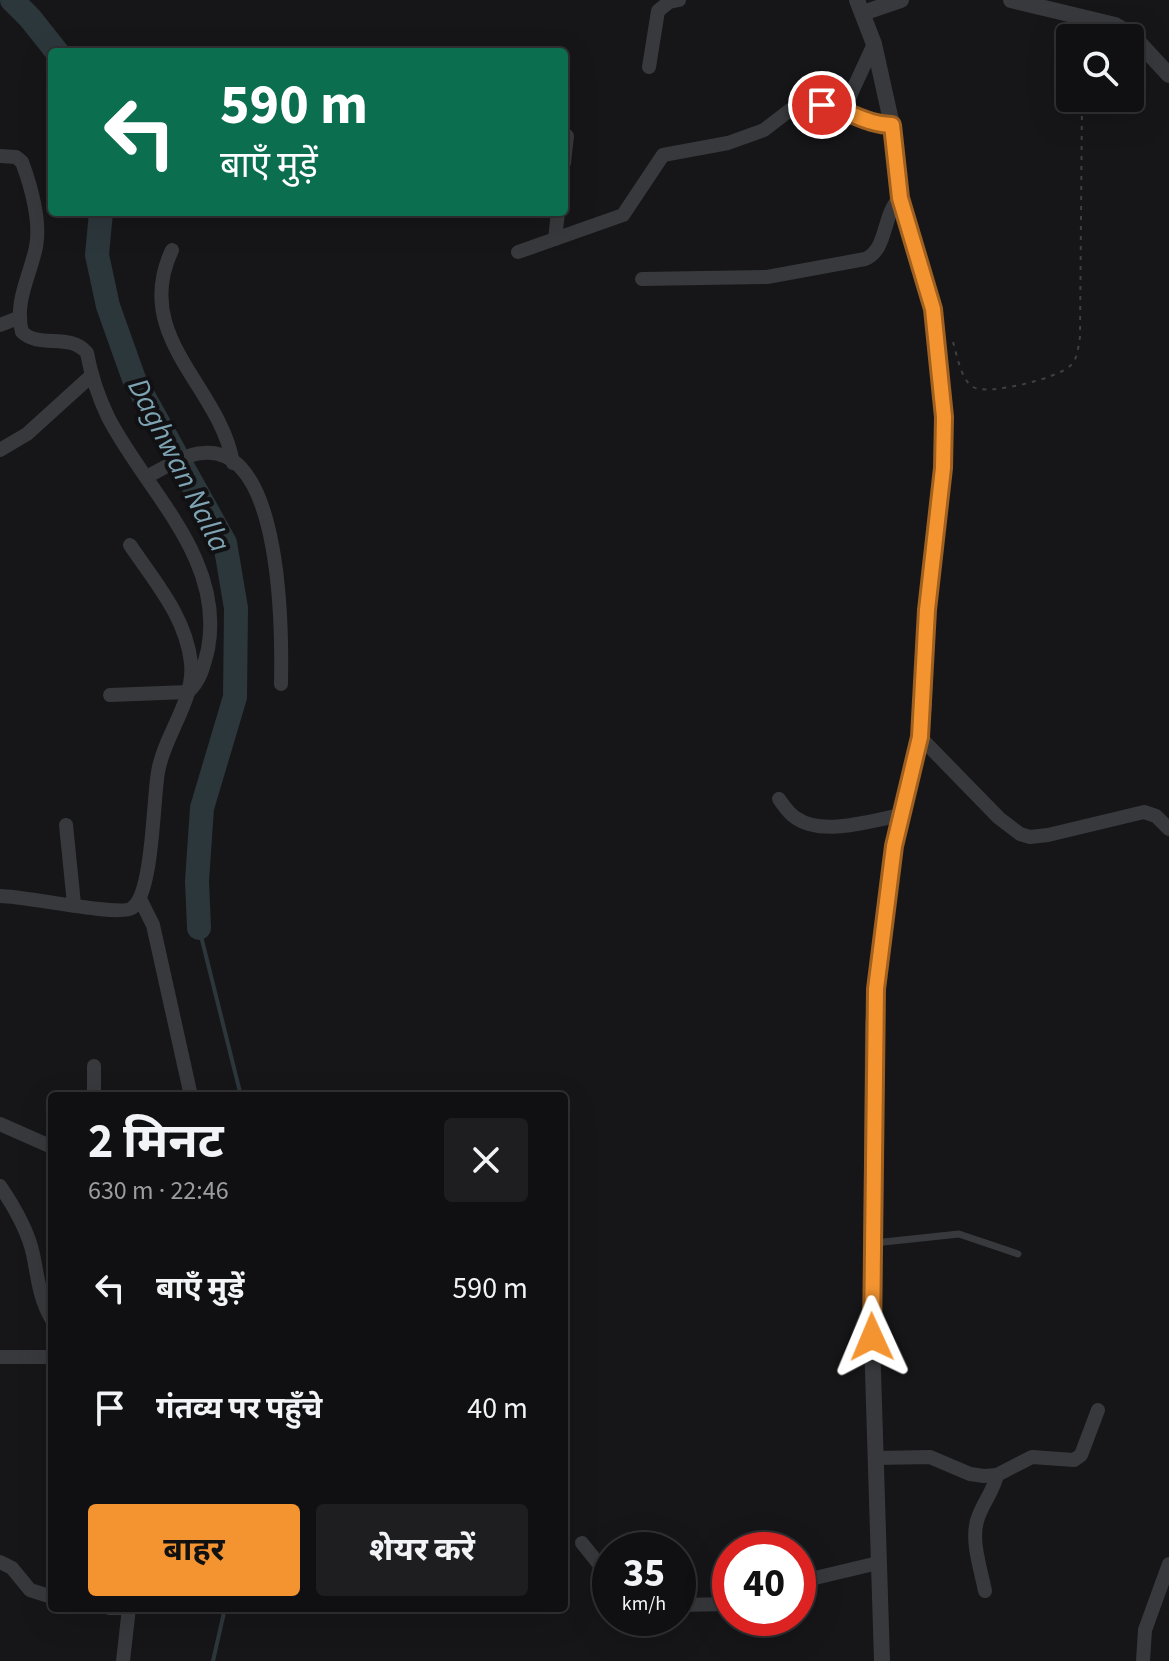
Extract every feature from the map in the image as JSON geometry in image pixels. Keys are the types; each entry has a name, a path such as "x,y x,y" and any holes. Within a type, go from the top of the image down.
{"street":[{"path":"649,67 658,11 669,2 679,0"},
{"path":"882,1661 871,1243 875,1001 894,846 920,737 925,632 943,468 944,417 933,309 900,198 892,125 874,44 860,7 901,0"},
{"path":"1011,0 1067,6 1115,25 1131,34 1169,75"},
{"path":"843,111 874,44"},
{"path":"518,252 623,215 663,155 728,143 764,130 790,110 822,105 868,123 892,125"},
{"path":"0,156 16,157 22,162 36,222 35,248 18,318 25,336 78,344 87,353 91,376 109,419 194,556 210,603 211,631 204,666 195,686 188,692 110,695"},
{"path":"642,279 767,277 865,259 878,250 889,212 900,198"},
{"path":"555,239 558,216"},
{"path":"172,250 164,266 162,294 167,336 226,431 233,463"},
{"path":"0,325 18,318"},
{"path":"0,450 27,434 91,376"},
{"path":"146,477 193,455 211,453 242,470 252,487 273,543 282,629 281,684"},
{"path":"0,896 74,904 109,912 125,912 135,907 140,899 146,879 158,769 188,692 191,665 183,626 130,545"},
{"path":"920,737 999,818 1020,834 1030,837 1048,835 1144,812 1156,816 1169,829"},
{"path":"779,799 798,820 814,825 833,826 902,815"},
{"path":"66,825 74,904"},
{"path":"140,899 153,925 190,1092"},
{"path":"94,1066 94,1092"},
{"path":"0,1124 48,1145"},
{"path":"0,1186 32,1251 36,1282 48,1310"},
{"path":"0,1357 48,1357"},
{"path":"876,1458 930,1457 970,1474 997,1475 1026,1458 1078,1459 1098,1410"},
{"path":"985,1591 977,1522 993,1493 997,1475"},
{"path":"582,1543 592,1556"},
{"path":"0,1562 12,1568 30,1590 48,1596"},
{"path":"816,1578 878,1563"},
{"path":"1143,1661 1145,1630 1169,1564"},
{"path":"123,1661 129,1612"}],"lane":[{"path":"871,1243 959,1234 1018,1254"}],"path":[{"path":"951,337 967,382 981,390 1002,389 1062,372 1076,357 1080,337 1082,112"}],"waterway":[{"name":"Daghwan Nalla","path":"12,0 54,48"},
{"name":"Daghwan Nalla","path":"101,216 97,255 108,306 134,379 225,543 236,608 235,697 202,808 197,881 199,928"},
{"name":"Daghwan Nalla","path":"199,928 240,1092"},
{"name":"Daghwan Nalla","path":"213,1661 224,1612"}],"route":[{"path":"822,105 835,107 868,123 892,125 900,198 933,309 944,417 943,468 925,632 924,704 920,737 894,846 873,1025 872,1337"}]}
